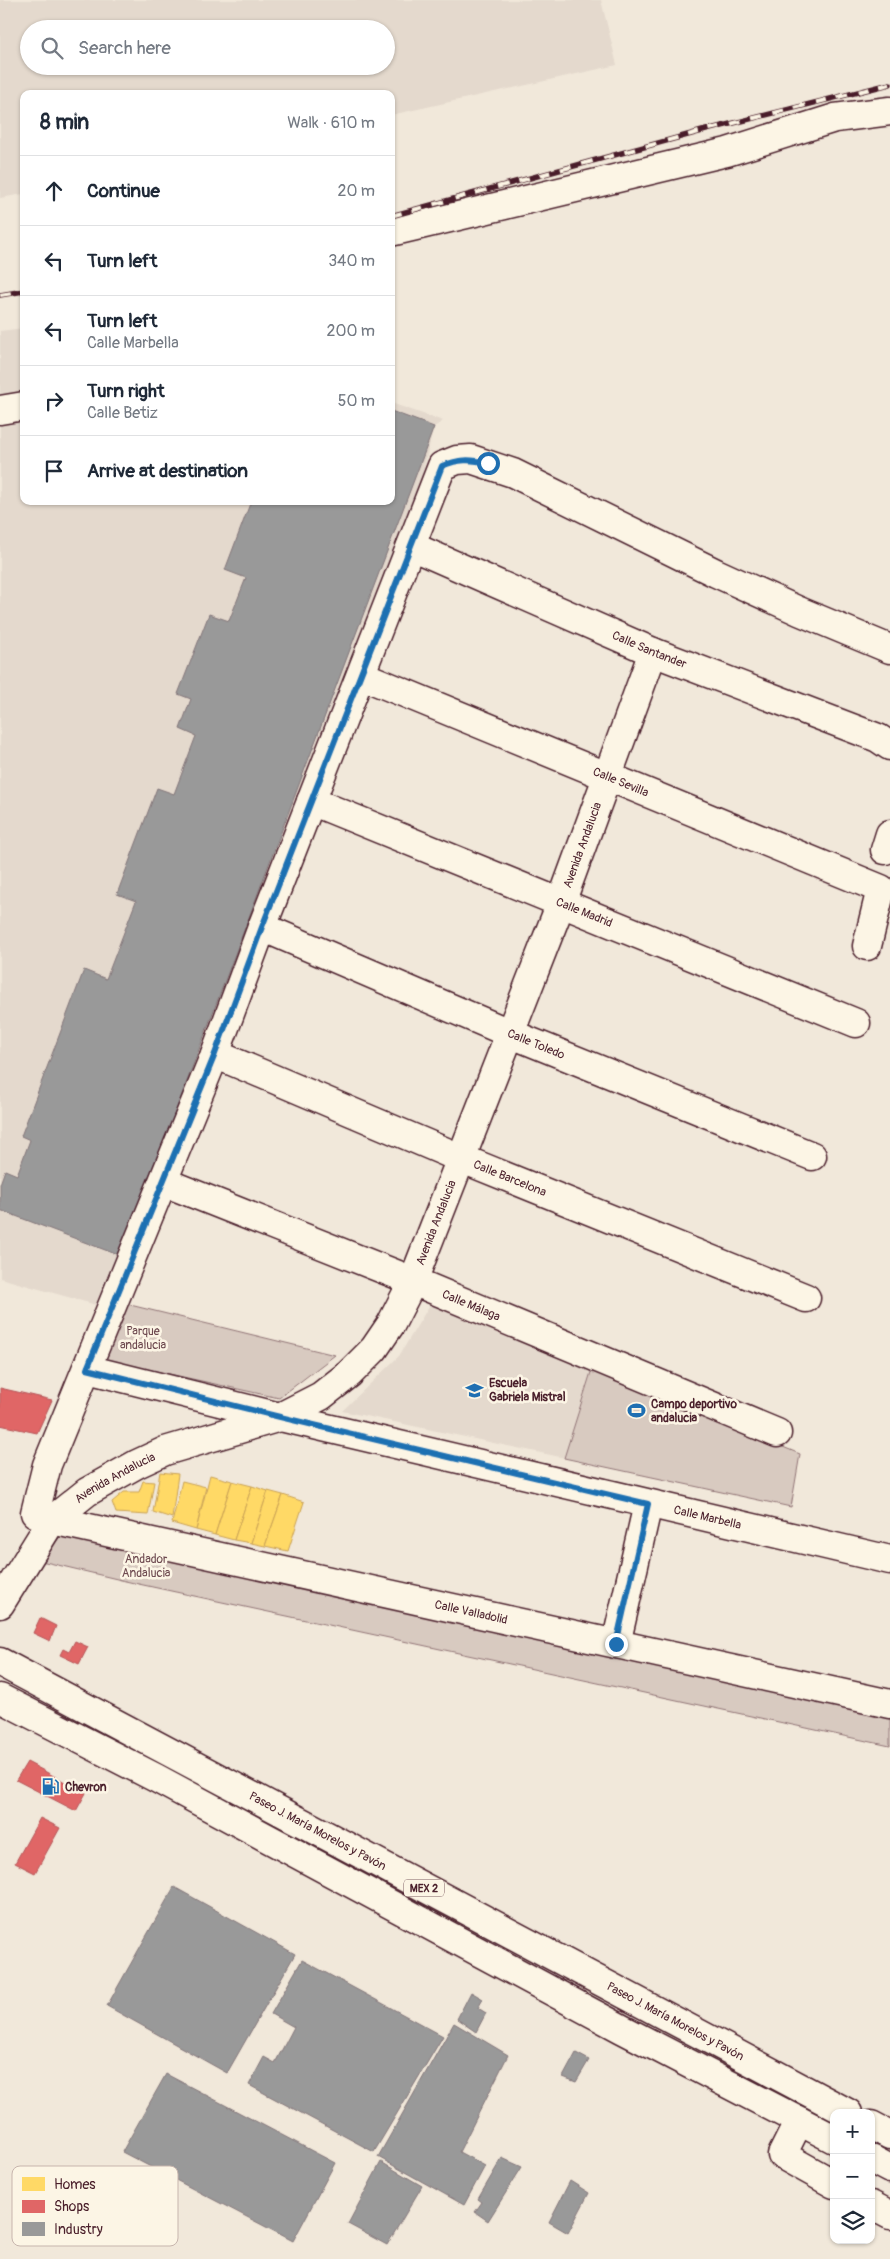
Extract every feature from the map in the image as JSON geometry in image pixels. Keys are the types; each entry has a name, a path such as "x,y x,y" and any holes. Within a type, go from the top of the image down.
{"main road":[{"path":"395,231 727,152 835,118 890,112"},
{"path":"0,410 20,407"},
{"path":"52,1520 35,1513 47,1465 215,1054 262,927 442,466 457,460 471,459 513,473 716,573 799,611 890,649"},
{"name":"Calle Santander","path":"411,546 653,652 878,738 890,746"},
{"name":"Avenida Andalucia","path":"0,1604 52,1520 101,1484 165,1451 280,1417 321,1396 349,1374 374,1349 391,1324 413,1281 561,903 653,652"},
{"name":"Calle Sevilla","path":"361,675 881,889 867,946"},
{"name":"Calle Madrid","path":"311,801 856,1023"},
{"name":"Calle Toledo","path":"262,927 510,1034 812,1156"},
{"name":"Calle Barcelona","path":"215,1054 460,1158 806,1298"},
{"name":"Calle Málaga","path":"164,1182 413,1281 777,1433"},
{"name":"Calle Marbella","path":"87,1369 280,1417 890,1560"},
{"path":"616,1644 648,1504"},
{"name":"Calle Valladolid","path":"52,1520 890,1704"},
{"name":"Paseo J. María Morelos y Pavón","path":"0,1662 840,2109"},
{"name":"MEX 2","path":"0,1698 156,1778 622,2029 830,2137"},
{"path":"799,2121 782,2155 830,2182"},
{"path":"875,2127 890,2135"},
{"path":"875,2161 890,2169"},
{"path":"875,2207 890,2215"}],"shaded area":[{"path":"0,0 601,0 617,65 395,114 395,90 20,90 20,195 0,198"},
{"path":"20,328 20,505 395,505 395,404 443,421 434,427 421,479 107,1308 0,1278 0,331"},
{"name":"Escuela Gabriela Mistral","path":"432,1301 592,1369 565,1458 342,1411 399,1356"}],"green space":[{"name":"Parque andalucia","path":"126,1304 335,1355 279,1398 101,1359"},
{"name":"Campo deportivo andalucia","path":"592,1369 800,1454 791,1507 564,1458"},
{"name":"Andador Andalucia","path":"66,1529 890,1714 890,1746 134,1583 41,1561"}],"building: Homes":[{"path":"160,1472 178,1474 172,1518 153,1512"},
{"path":"210,1475 232,1481 215,1535 196,1530"},
{"path":"143,1481 154,1482 148,1515 116,1513 112,1502 124,1492 139,1492"},
{"path":"182,1481 206,1487 196,1530 172,1523"},
{"path":"232,1481 252,1486 234,1540 215,1535"},
{"path":"252,1486 268,1491 251,1543 234,1540"},
{"path":"268,1491 283,1495 265,1546 251,1543"},
{"path":"283,1495 304,1502 288,1551 265,1546"}],"building: Shops":[{"path":"0,1388 52,1400 37,1433 0,1425"},
{"path":"40,1618 56,1626 50,1641 33,1633"},
{"path":"75,1641 88,1647 79,1664 60,1655 63,1649 69,1652"},
{"name":"Chevron","path":"27,1762 86,1793 76,1811 16,1780"},
{"name":"Chevron","path":"40,1818 60,1828 35,1873 15,1863"}],"building: Industry":[{"path":"395,412 434,427 121,1256 0,1210 0,1184 5,1170 17,1175 30,1140 21,1136 84,970 106,979 136,901 117,894 157,788 174,794 196,736 180,729 191,699 178,694 209,614 229,621 246,578 225,570 249,505 395,505"},
{"path":"174,1887 295,1954 227,2073 107,2006"},
{"path":"302,1960 443,2036 374,2152 249,2085 264,2057 275,2063 294,2027 271,2014"},
{"path":"471,1992 483,1999 478,2008 486,2013 476,2032 457,2019"},
{"path":"454,2023 508,2055 459,2152 485,2166 464,2205 378,2157"},
{"path":"576,2053 589,2060 576,2082 563,2077"},
{"path":"166,2074 335,2163 293,2241 178,2181 178,2166 149,2166 122,2152"},
{"path":"502,2158 522,2167 488,2221 475,2212 482,2202 478,2199"},
{"path":"381,2162 422,2186 387,2245 348,2224"},
{"path":"570,2181 589,2193 568,2233 549,2222"}],"railway":[{"path":"395,215 706,130 890,84"},
{"path":"0,295 20,292"}],"place":[{"name":"Escuela Gabriela Mistral","path":"475,1390"},
{"name":"Campo deportivo andalucia","path":"637,1411"},
{"name":"Chevron","path":"51,1787"}],"route":[{"path":"488,463 471,459 457,460 442,466 262,927 215,1054 87,1369 280,1417 648,1504 616,1644"}]}
